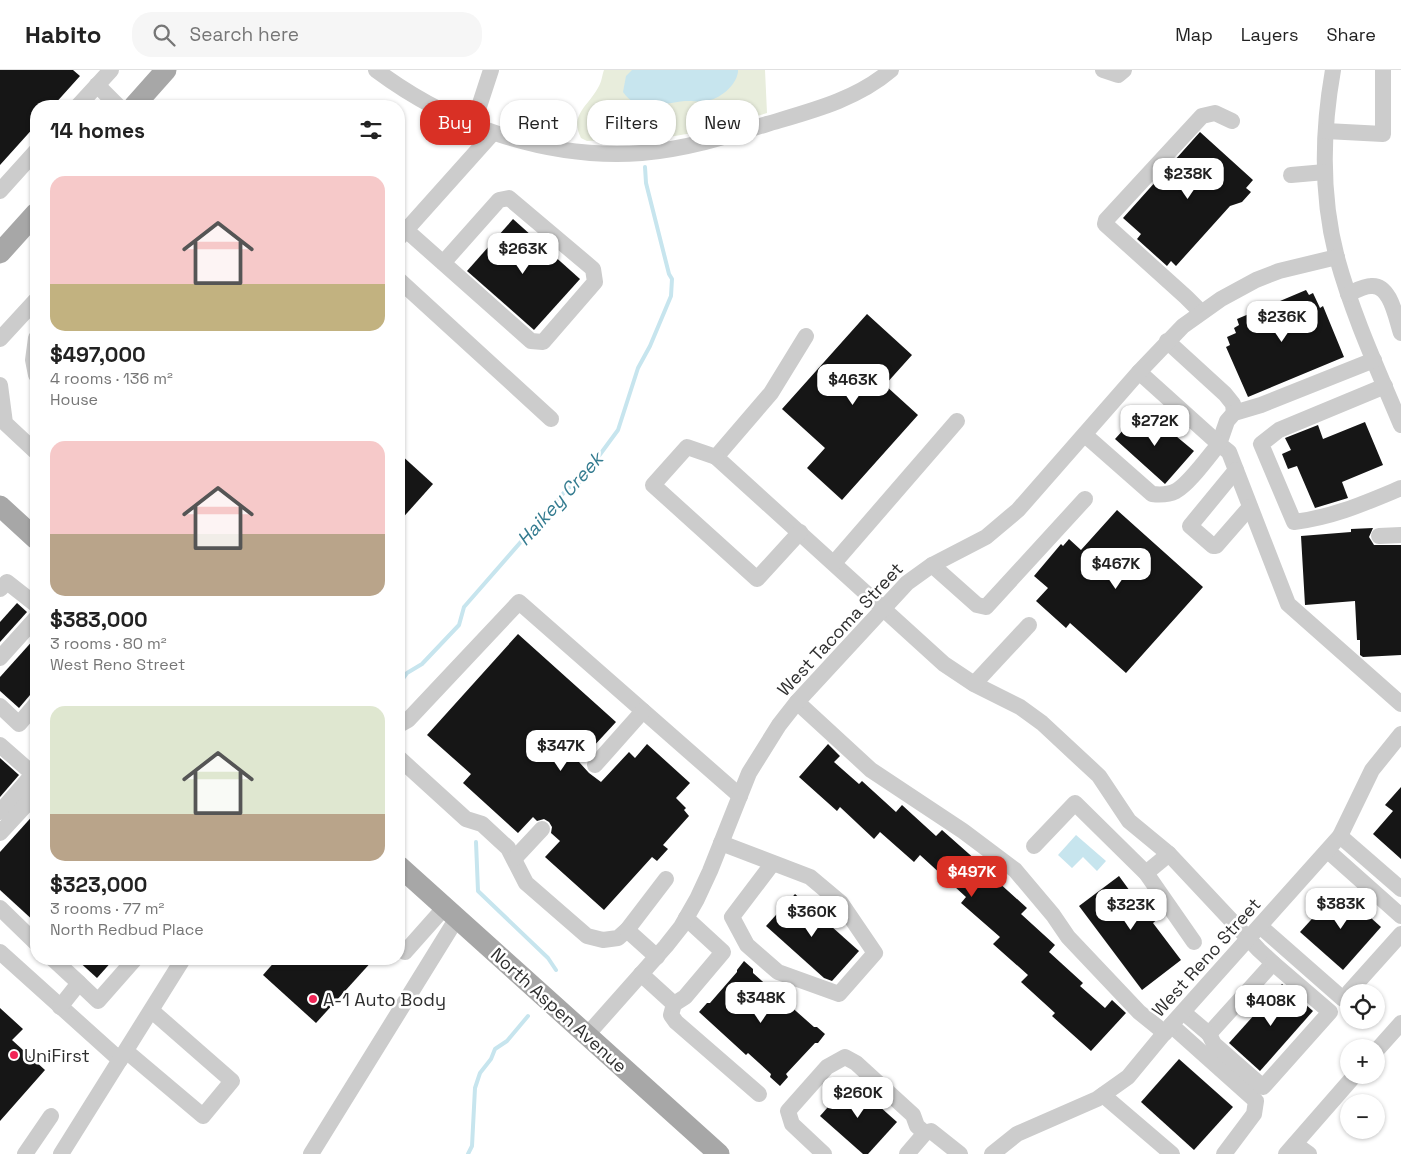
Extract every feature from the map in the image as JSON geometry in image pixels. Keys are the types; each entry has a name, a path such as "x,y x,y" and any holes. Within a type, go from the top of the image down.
{"main road":[{"path":"138,100 166,70"},
{"path":"0,253 30,220"},
{"path":"0,506 30,534"},
{"name":"North Aspen Avenue","path":"405,871 719,1154"}],"street":[{"path":"83,100 111,70"},
{"path":"376,70 420,100"},
{"path":"481,100 491,70"},
{"path":"490,132 561,149 601,153 641,153 684,147 832,106 880,80 891,70"},
{"path":"1103,70 1118,75 1124,70"},
{"path":"1333,70 1326,131 1325,172 1327,205 1337,257 1348,294 1374,360 1400,418"},
{"path":"1326,131 1383,134 1383,70"},
{"path":"97,85 124,100"},
{"path":"1201,312 1105,224 1106,220 1202,116 1215,113 1232,121"},
{"path":"405,231 493,133"},
{"path":"0,191 30,158"},
{"path":"1291,175 1325,172"},
{"path":"405,236 443,263 531,341 543,342 595,282 593,269 509,198 499,200 443,263"},
{"name":"West Tacoma Street","path":"586,1035 657,957 686,918 697,899 722,843 749,773 779,724 883,608 907,584 932,565 972,545 1000,527 1018,510 1167,341 1201,312 1256,280 1279,271 1337,257"},
{"path":"405,285 551,419"},
{"path":"1348,294 1371,286 1381,288 1388,295 1401,333"},
{"path":"0,339 30,306"},
{"path":"716,457 770,393 806,336"},
{"path":"1167,341 1226,394 1233,404 1234,413"},
{"path":"1085,435 1152,494 1162,495 1176,491 1220,444 1227,420 1234,413 1261,405 1374,360"},
{"path":"1139,372 1229,452 1288,604 1401,704"},
{"path":"0,385 4,423 30,447"},
{"path":"1385,386 1279,430 1261,444 1294,522 1323,518 1357,507 1401,488"},
{"path":"834,563 957,421"},
{"path":"800,532 757,579 653,485 687,448 716,457 800,532 944,664 974,684 1005,698 1042,724 1099,776 1129,821 1169,854 1254,932 1340,997"},
{"path":"1236,470 1190,526 1213,546 1216,546 1250,507"},
{"path":"932,565 977,605 981,608 986,607 1085,499"},
{"path":"1379,536 1401,535"},
{"path":"0,589 7,582 30,603"},
{"path":"405,722 519,602 740,796"},
{"path":"0,658 30,616"},
{"path":"974,684 1029,626"},
{"path":"797,702 871,770 963,831 1015,870 1053,915 1068,937 1138,1012 1168,1029 1256,1101 1254,1114 1224,1154"},
{"path":"0,706 19,724 30,711"},
{"path":"594,765 643,711"},
{"name":"West Reno Street","path":"992,1154 1017,1134 1103,1095 1128,1077 1183,1012 1328,851 1340,836 1372,770 1398,742"},
{"path":"0,745 30,771"},
{"path":"405,763 466,819 482,824 508,848 526,883 587,936 603,940 618,938 627,930 666,879"},
{"path":"0,812 30,777"},
{"path":"0,833 30,800"},
{"path":"1034,846 1075,803 1146,873 1194,942"},
{"path":"514,859 542,829"},
{"path":"1340,836 1401,889"},
{"path":"722,843 810,877 841,903 875,953 839,994 778,972 747,945 732,917 773,863"},
{"path":"1328,851 1401,916"},
{"path":"1146,873 1169,854"},
{"path":"0,908 30,937"},
{"path":"405,952 451,913"},
{"path":"310,1154 451,913"},
{"path":"686,918 723,952 685,996 674,1004 671,1015 676,1022 759,1094"},
{"path":"627,930 657,957"},
{"path":"1183,1012 1209,1034 1214,1044 1263,1087 1330,1012 1273,962 1254,932"},
{"path":"1357,984 1401,934"},
{"path":"0,952 60,1006 202,1116 232,1081 152,1011"},
{"path":"1209,1034 1273,962"},
{"path":"60,965 98,1002 130,965"},
{"path":"61,1154 180,965"},
{"path":"641,974 674,1004"},
{"path":"60,1006 79,983"},
{"path":"1385,1041 1401,1023"},
{"path":"824,1154 792,1124 788,1111 827,1067 845,1057 856,1063 913,1115 917,1126 925,1133"},
{"path":"1309,1154 1290,1149 1347,1084"},
{"path":"1103,1095 1172,1154"},
{"path":"24,1154 50,1116"},
{"path":"907,1154 925,1133 931,1131 939,1135 960,1154"}],"green space":[{"path":"604,70 765,70 767,113 759,115 759,100 686,100 686,134 676,136 676,100 590,100 601,82"},
{"path":"587,103 587,141 581,138 578,130 577,123"}],"water":[{"path":"632,70 738,70 734,82 716,98 676,102 676,100 631,100 623,92 626,76"},
{"path":"1076,835 1106,861 1097,871 1083,857 1072,868 1058,855"}],"building":[{"path":"0,70 73,70 80,76 58,100 30,100 30,132 0,165"},
{"path":"1200,132 1253,180 1246,188 1251,192 1242,202 1230,206 1176,266 1171,261 1167,266 1137,239 1141,234 1123,218"},
{"path":"513,219 580,279 534,330 467,271"},
{"path":"1306,290 1309,295 1313,293 1320,308 1323,306 1344,357 1248,397 1226,347 1230,345 1227,337 1236,333 1234,328 1239,325 1237,319"},
{"path":"867,314 912,355 885,385 918,415 842,500 807,468 825,448 782,409"},
{"path":"1147,412 1194,451 1165,484 1115,439 1135,417 1139,421"},
{"path":"1365,422 1383,465 1342,482 1348,498 1315,508 1297,466 1288,469 1282,454 1291,450 1285,438 1318,425 1323,439"},
{"path":"405,458 433,484 405,515"},
{"path":"1117,510 1203,587 1126,673 1070,623 1066,628 1036,601 1048,588 1034,576 1061,544 1063,546 1069,539 1081,550"},
{"path":"1373,528 1369,537 1374,545 1401,545 1401,655 1363,657 1360,655 1360,640 1357,640 1355,601 1305,605 1301,536 1351,532 1351,529"},
{"path":"17,603 27,612 0,642 0,622"},
{"path":"518,634 616,722 579,762 589,773 601,782 629,752 635,758 647,744 690,783 676,798 686,808 684,810 689,816 663,845 668,849 657,861 652,857 604,910 545,857 560,841 551,833 552,827 549,822 544,819 537,821 533,817 518,833 463,783 471,774 427,735"},
{"path":"30,644 30,695 19,708 0,691 0,677"},
{"path":"828,744 840,756 834,762 859,784 862,781 896,812 902,805 936,836 942,830 977,861 1027,908 1021,914 1055,945 1049,952 1083,983 1080,986 1105,1008 1112,1000 1126,1013 1091,1051 1052,1016 1055,1013 1021,982 1028,975 993,944 1000,937 961,903 966,897 920,855 914,862 880,832 874,839 840,807 837,811 799,777"},
{"path":"0,758 19,775 0,797"},
{"path":"1401,787 1401,859 1373,834 1393,811 1385,805"},
{"path":"30,819 30,918 0,890 0,852"},
{"path":"1119,876 1135,898 1145,891 1161,912 1158,914 1160,917 1153,923 1181,960 1142,990 1079,906"},
{"path":"1339,889 1381,927 1343,970 1300,932"},
{"path":"795,894 859,951 832,981 824,978 766,926"},
{"path":"744,961 753,969 753,973 814,1027 817,1027 825,1034 786,1074 788,1077 780,1086 770,1077 771,1074 748,1053 746,1055 699,1012 707,1003 710,1003"},
{"path":"83,965 109,965 97,978"},
{"name":"A-1 Auto Body","path":"272,965 369,965 316,1023 263,975"},
{"path":"1282,984 1313,1011 1260,1071 1229,1043"},
{"name":"UniFirst","path":"0,1008 23,1029 12,1040 45,1070 0,1121"},
{"path":"1179,1059 1233,1107 1194,1150 1141,1102"},
{"path":"851,1081 897,1122 868,1154 863,1154 820,1116"}],"waterway":[{"name":"Haikey Creek","path":"405,676 422,664 459,625 464,607 568,488 579,483 618,430 638,368 650,346 671,296 672,279 669,274 646,183 645,167"},
{"name":"Haikey Creek","path":"476,842 478,891 548,958 556,970"},
{"name":"Haikey Creek","path":"468,1154 472,1146 475,1088 480,1073 491,1059 495,1049 507,1041 528,1016"}],"place":[{"name":"A-1 Auto Body","path":"313,999"},
{"name":"UniFirst","path":"14,1055"}]}
